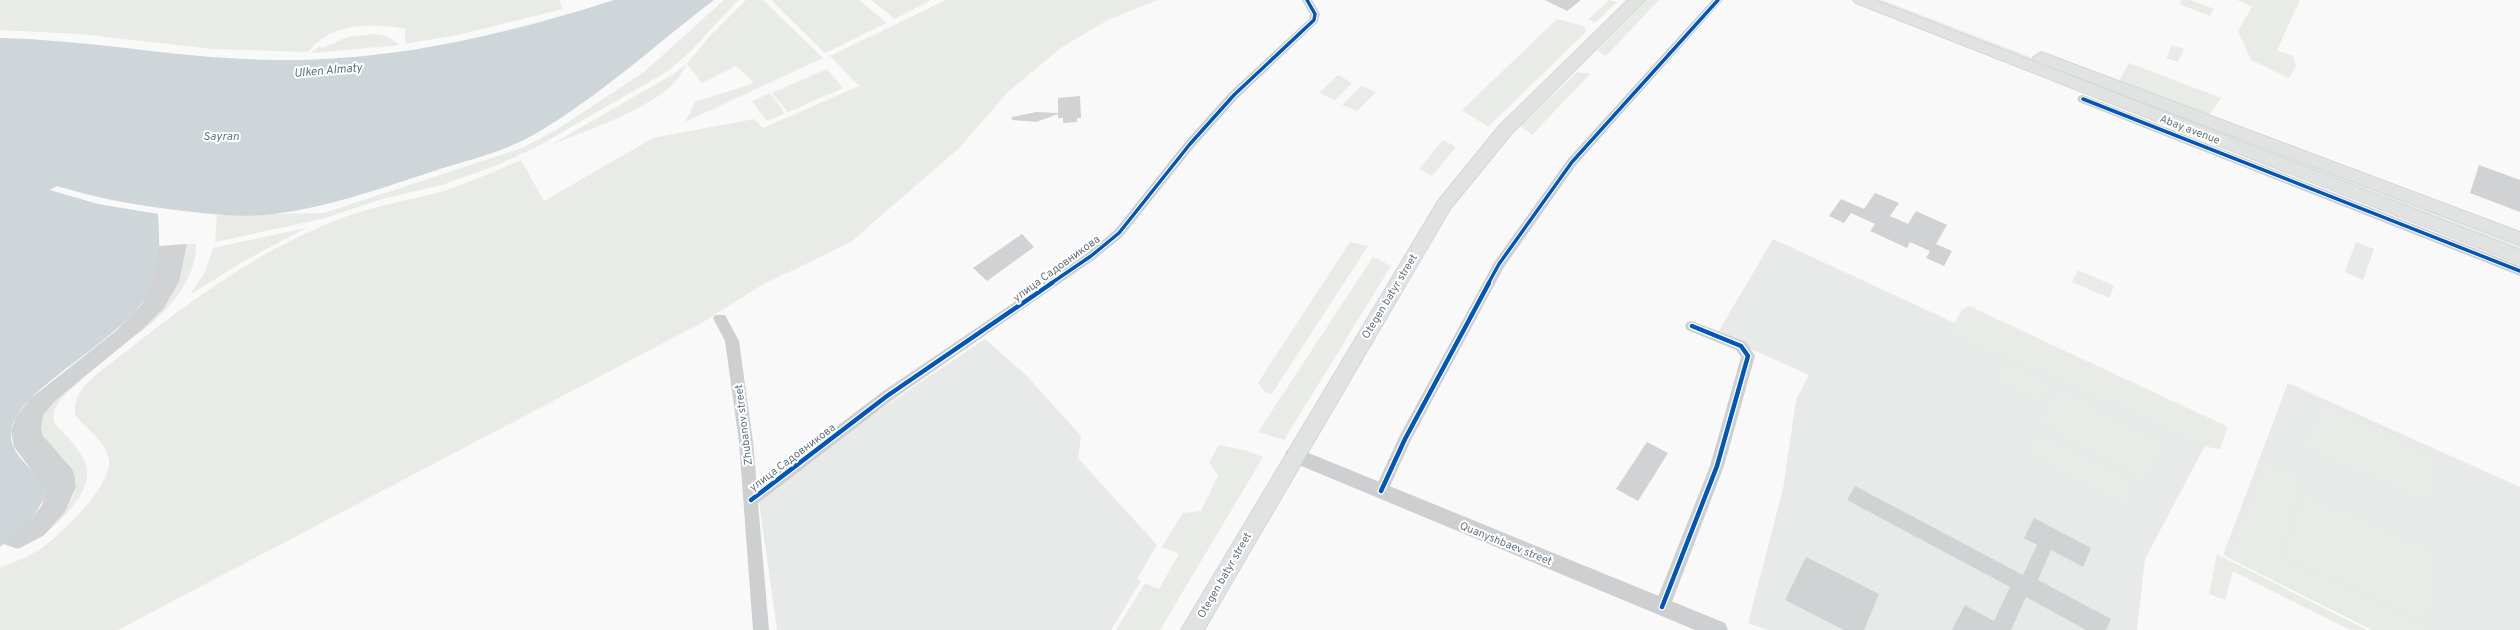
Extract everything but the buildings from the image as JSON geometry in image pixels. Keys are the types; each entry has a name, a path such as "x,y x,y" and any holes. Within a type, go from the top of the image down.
{"main road":[{"name":"Otegen batyr street","path":"1192,630 1294,455 1444,205 1506,129 1637,0"},
{"name":"Abay avenue","path":"1861,0 2520,257"},
{"name":"Abay avenue","path":"1892,0 2520,239"}],"street":[{"name":"улица Садовникова","path":"751,500 887,396 1084,260 1119,233 1190,144 1234,95 1314,20 1315,14 1307,0"},
{"path":"1381,491 1409,432 1499,264 1572,162 1718,0"},
{"path":"2083,99 2520,271"},
{"name":"Zhubanov street","path":"720,318 732,341 735,358 746,442 761,630"},
{"path":"1662,607 1716,466 1748,356 1741,346 1692,326"},
{"name":"Quanyshbaev street","path":"1294,455 1718,630"}],"shaded area":[{"path":"0,0 559,0 563,9 462,34 405,44 405,29 386,26 354,27 326,36 307,52 213,49 80,34 0,30"},
{"path":"724,0 738,0 690,52 668,71 542,144 500,164 442,185 382,199 322,219 215,242 217,215 324,213 522,148 556,130 644,72"},
{"path":"746,0 763,0 823,58 685,122 695,102 754,83 736,66 702,83 687,64 709,37"},
{"path":"771,0 859,0 887,23 825,53"},
{"path":"871,0 931,0 895,19"},
{"path":"946,0 1157,0 1108,20 1062,47 1008,92 959,148 851,242 760,286 703,322 118,630 0,630 0,568 39,550 48,543 83,510 94,496 108,471 109,460 105,448 96,436 76,416 75,406 83,388 99,372 149,333 228,277 284,244 312,230 342,218 376,207 444,191 521,160 544,201 653,138 754,119 763,128 859,86 830,56"},
{"path":"1609,0 1617,2 1595,23 1589,19"},
{"path":"1646,0 1659,0 1606,56 1597,51"},
{"path":"1873,0 1882,0 2520,246 2520,250"},
{"path":"2182,0 2190,0 2214,9 2210,16 2179,4"},
{"path":"2237,0 2300,0 2277,50 2293,56 2296,66 2289,78 2251,60 2238,31 2252,7"},
{"path":"1557,19 1584,26 1586,32 1488,127 1462,110"},
{"path":"374,34 386,36 400,45 311,53 320,46 322,48 348,37"},
{"path":"2172,45 2184,49 2178,62 2166,58"},
{"path":"2129,63 2221,98 2210,114 2200,114 2119,81"},
{"path":"687,64 675,82 664,92 649,102 615,119 549,146 675,73"},
{"path":"827,69 843,88 788,112 772,93"},
{"path":"1577,72 1590,74 1532,135 1520,126"},
{"path":"1338,75 1352,83 1335,100 1319,93"},
{"path":"1361,86 1376,92 1357,111 1342,105"},
{"path":"770,93 785,113 767,121 752,101"},
{"path":"1443,140 1456,147 1432,176 1419,169"},
{"path":"306,228 244,261 191,294 205,272 213,248"},
{"path":"1773,239 1972,331 2216,425 2145,559 2137,630 1767,630 1748,623 1783,489 1796,400 1809,375 1717,334"},
{"path":"1350,242 1368,246 1271,395 1265,392 1258,383"},
{"path":"2356,242 2374,249 2363,280 2345,272"},
{"path":"187,244 196,244 190,273 184,286 165,310 132,339 155,318 170,298 180,274"},
{"path":"1373,257 1391,266 1284,440 1258,432"},
{"path":"2078,270 2114,286 2109,298 2072,282"},
{"path":"1969,306 2224,425 2227,429 2220,449 2211,448 2039,370 1953,336 1951,329 1962,310"},
{"path":"985,339 1026,375 1081,436 1078,458 1157,545 1137,579 1141,581 1111,630 777,630 759,502 842,435"},
{"path":"2006,361 2051,385 2040,403 1995,379"},
{"path":"81,380 61,399 54,411 54,417 55,424 75,446 84,460 87,470 86,481 76,502 59,522 43,536 58,520 67,507 76,486 75,476 70,467 43,435 41,426 43,416 50,405"},
{"path":"2288,383 2520,487 2520,630 2372,630 2223,555"},
{"path":"2059,389 2164,446 2144,480 2038,421"},
{"path":"2319,405 2437,459 2430,502 2305,448"},
{"path":"2038,432 2135,482 2125,503 2027,452"},
{"path":"1219,445 1248,451 1263,457 1160,630 1116,630 1145,583 1159,589 1179,554 1162,547 1183,513 1201,511 1218,476 1209,462"},
{"path":"2265,462 2299,477 2281,559 2433,630 2376,630 2230,555"},
{"path":"2302,494 2439,555 2428,621 2286,556"},
{"path":"2217,554 2367,630 2350,630 2233,571 2225,600 2209,594"}],"water":[{"name":"Sayran","path":"614,0 714,0 605,87 559,119 535,134 511,146 485,155 371,192 328,204 306,209 253,216 214,214 152,207 88,195 57,186 50,190 98,204 158,214 159,262 156,277 145,299 126,321 51,380 30,399 16,418 11,437 12,445 20,458 37,476 46,489 40,506 28,522 0,547 0,38 69,42 240,59 318,59 404,51 447,44 489,35 573,13"}],"cycle path":[{"path":"751,500 887,396 1091,256 1119,233 1190,144 1234,95 1314,20 1315,14 1307,0"},
{"path":"1381,491 1405,439 1499,264 1572,162 1718,0"},
{"path":"2083,99 2520,271"},
{"path":"1662,607 1717,466 1748,356 1741,346 1692,326"}],"water label":[{"name":"Ulken Almaty","path":"328,70"}]}
